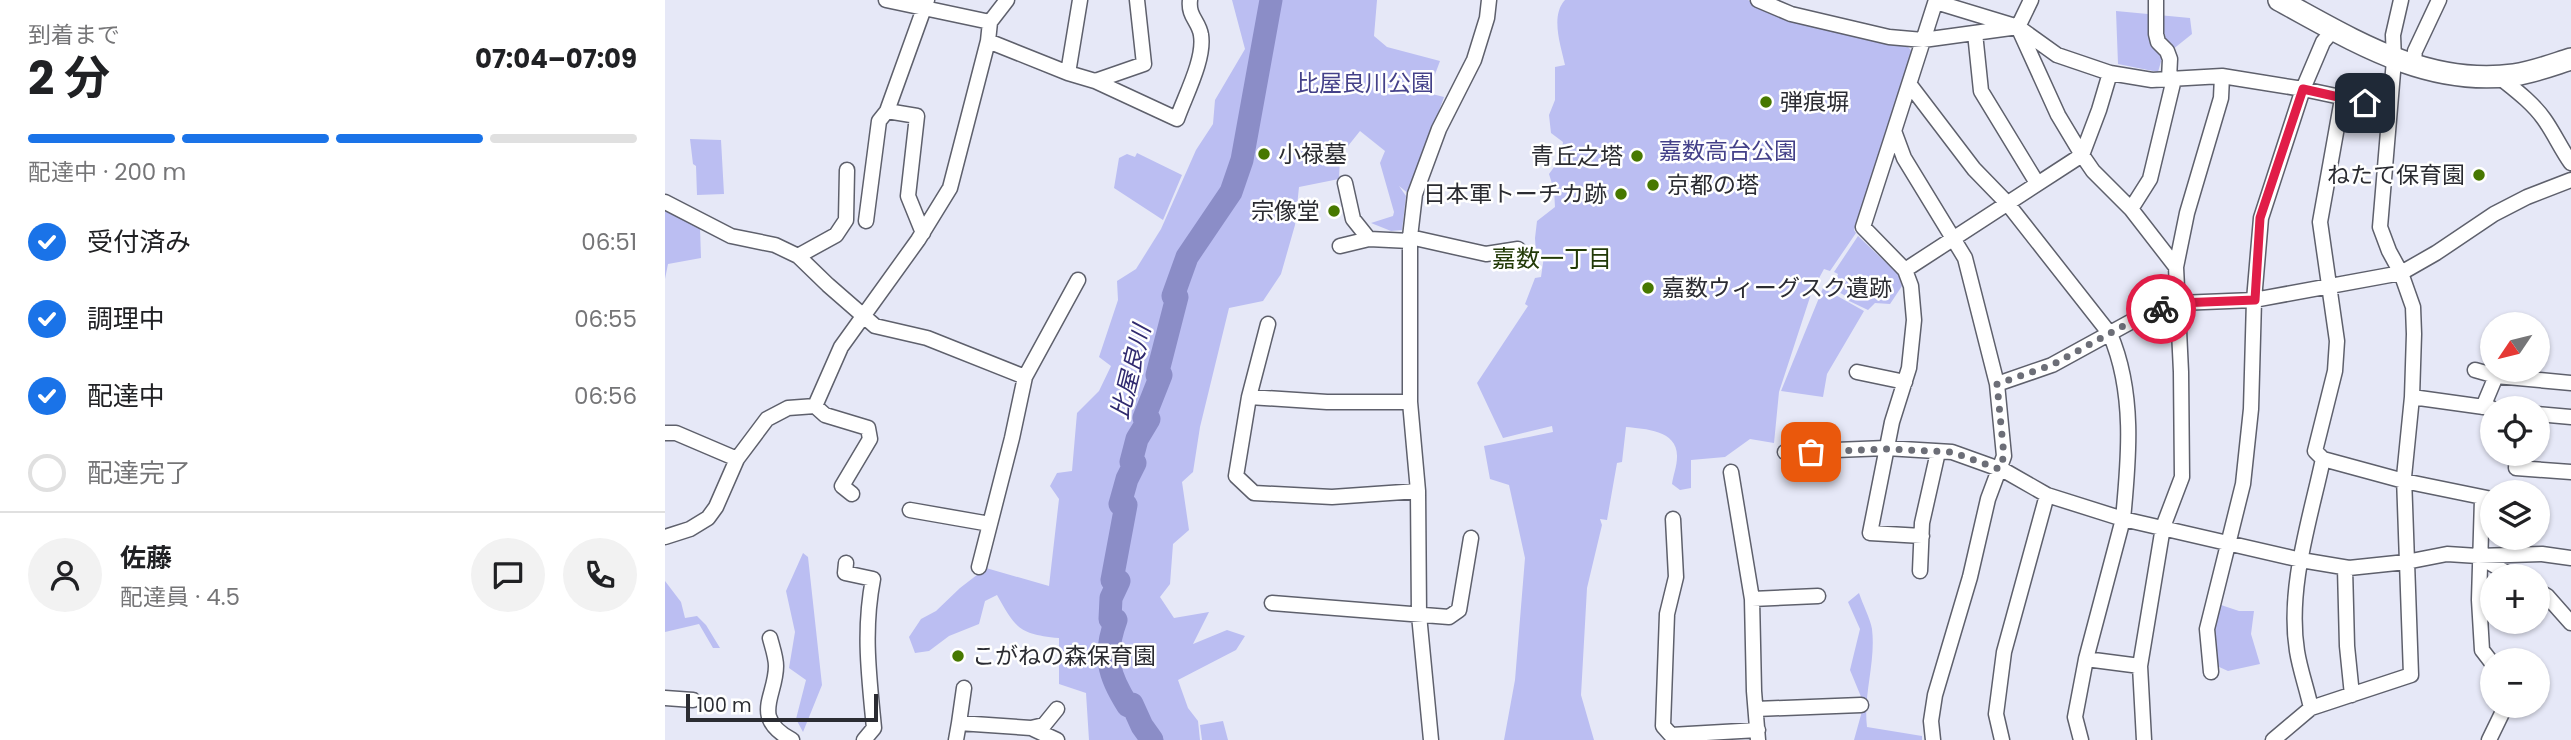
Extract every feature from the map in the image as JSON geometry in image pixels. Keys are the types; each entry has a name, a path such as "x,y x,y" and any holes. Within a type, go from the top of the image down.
{"street":[{"path":"886,0 926,4 990,22"},
{"path":"815,406 841,347 923,233 950,188 988,41 990,22 1007,0"},
{"path":"1068,73 1080,0"},
{"path":"1095,81 1144,64 1137,0"},
{"path":"988,41 1095,81 1177,119 1201,53 1201,33 1189,10 1191,0"},
{"path":"1431,740 1419,615 1418,491 1410,402 1410,239 1415,194 1439,129 1474,60 1487,19 1489,0"},
{"path":"1758,0 1791,14 1889,37 1923,40 2018,27"},
{"path":"2018,27 2031,0"},
{"path":"2130,209 2150,179 2171,79 2170,59 2167,51 2158,42 2156,34 2156,0"},
{"path":"2279,0 2403,63 2446,74 2497,76 2524,73 2571,60"},
{"path":"2402,0 2393,35 2403,63"},
{"path":"2273,740 2311,708 2411,675 2405,481 2412,397 2413,307 2380,227 2388,107 2403,63 2415,51 2439,0"},
{"path":"1921,536 1870,533 1887,449 1909,368 1914,320 1911,286 1905,270 1863,227 1936,1 1960,4 2018,27 2057,55 2110,73 2152,80 2222,76 2388,107"},
{"path":"866,221 879,121 887,111 926,4"},
{"path":"2018,27 2058,115 2093,172 2130,209 2176,267"},
{"path":"2211,672 2207,629 2243,484 2251,409 2260,218 2303,89 2323,42 2334,29"},
{"path":"1975,33 1981,91 2037,183"},
{"path":"1905,270 2082,155 2110,73"},
{"path":"2144,740 2140,666 2163,527 2182,477 2176,267 2187,213 2221,98 2222,76"},
{"path":"2497,76 2545,120 2571,163"},
{"path":"1910,85 1974,169 2007,203 2110,334 2123,379 2129,426 2123,519 2086,659 2075,718 2081,740"},
{"path":"2342,99 2320,222 2337,341 2335,370 2315,451 2323,459 2480,497"},
{"path":"887,111 917,116 908,196 923,233"},
{"path":"1894,131 1904,158 1965,258 1997,384 2004,456 1988,499 1971,577 1935,695 1931,721 1933,740"},
{"path":"798,256 836,235 846,220 847,170"},
{"path":"1997,384 2052,365 2145,314 2179,303 2255,300 2401,273 2494,214 2527,197 2571,180"},
{"path":"1345,183 1353,219 1369,239"},
{"path":"665,202 731,236 775,245 798,256 875,326 927,338 1025,377"},
{"path":"1340,246 1369,239 1410,239 1486,254 1518,249"},
{"path":"979,567 1025,377 1078,279"},
{"path":"1268,324 1249,397 1236,476 1254,493 1332,498 1418,491"},
{"path":"2475,370 2480,371"},
{"path":"1857,372 1905,382"},
{"path":"2550,381 2571,383"},
{"path":"1249,397 1327,402 1410,402"},
{"path":"2412,397 2480,406"},
{"path":"665,537 690,529 708,518 716,507 737,459 767,419 789,408 815,406 825,415 868,428 870,439 842,486 852,494"},
{"path":"2550,415 2571,417"},
{"path":"665,433 677,433 737,459"},
{"path":"1784,452 1887,449 1952,452 1999,469 2047,495 2123,519 2345,568 2406,562 2447,554 2542,554 2571,558"},
{"path":"1920,571 1922,523 1938,452"},
{"path":"2311,708 2297,650 2296,603 2301,560 2323,459"},
{"path":"2516,466 2571,472"},
{"path":"1673,519 1676,577 1667,614 1663,726 1671,735 1758,735 1752,599 1731,472"},
{"path":"2002,740 1996,714 2004,652 2047,495"},
{"path":"910,510 990,524"},
{"path":"1272,603 1449,617 1459,610 1471,538"},
{"path":"2480,549 2482,648"},
{"path":"2479,556 2492,564"},
{"path":"846,563 845,573 873,579 867,614 874,729 864,740"},
{"path":"2345,568 2347,646 2352,695"},
{"path":"1752,599 1818,596"},
{"path":"2550,599 2571,623"},
{"path":"770,638 776,666 768,698 769,717 781,734 792,740"},
{"path":"2086,659 2140,666"},
{"path":"956,740 964,688"},
{"path":"665,698 693,700"},
{"path":"1756,709 1861,705"},
{"path":"959,723 1031,728 1044,725 1057,709"},
{"path":"2489,740 2500,718"},
{"path":"1031,728 1057,740"}],"green space":[{"name":"比屋良川公園","path":"1232,0 1377,0 1374,36 1387,47 1440,61 1428,93 1444,97 1409,194 1399,186 1406,196 1402,230 1391,231 1371,223 1393,216 1394,212 1380,163 1385,151 1360,131 1340,156 1339,179 1299,187 1295,225 1281,274 1263,301 1229,308 1200,427 1193,472 1182,482 1189,530 1173,544 1170,584 1160,597 1174,618 1209,612 1193,644 1227,630 1245,636 1236,650 1178,680 1188,708 1198,721 1200,740 1089,740 1086,693 1059,684 1059,638 1027,632 1020,628 1009,616 997,595 985,601 979,624 949,636 929,651 915,653 909,637 921,619 936,611 986,568 1049,586 1059,499 1050,486 1057,473 1072,471 1077,413 1099,391 1111,366 1099,357 1118,300 1117,281 1136,269 1161,229 1196,150 1213,124 1215,100 1245,49"},
{"name":"嘉数高台公園","path":"1565,0 1748,0 1770,11 1908,47 1913,52 1854,230 1856,233 1830,271 1824,269 1812,291 1779,392 1774,443 1750,439 1725,457 1691,460 1691,488 1680,490 1672,484 1677,457 1672,441 1659,433 1626,427 1622,462 1617,463 1607,520 1600,519 1602,525 1587,588 1581,695 1594,740 1504,740 1515,680 1525,558 1509,485 1490,479 1484,446 1553,432 1552,426 1503,438 1477,383 1528,306 1525,304 1535,278 1541,277 1544,256 1536,255 1537,221 1555,207 1549,174 1560,159 1563,142 1551,133 1549,115 1555,100 1555,67 1565,65 1557,23"},
{"path":"2116,11 2190,18 2192,34 2162,58 2158,72 2118,64"},
{"path":"690,139 721,140 724,194 697,195 696,166 693,164"},
{"path":"1137,153 1182,175 1163,220 1114,188 1119,158 1127,154 1135,157"},
{"path":"665,209 700,227 701,258 668,264 665,279"},
{"path":"1858,236 1898,274 1902,286 1890,304 1875,303 1868,310 1845,299 1846,296 1827,286 1830,281 1835,283 1838,274 1834,272"},
{"path":"1823,288 1864,311 1827,374 1823,397 1781,391"},
{"path":"803,553 808,557 822,685 803,732 796,719 806,680 789,668 795,632 786,591"},
{"path":"665,581 681,602 685,618 697,616 720,648 713,648 699,624 665,632"},
{"path":"1859,593 1871,625 1873,641 1867,727 1922,736 1922,740 1854,740 1864,704 1850,670 1860,629 1848,602"},
{"path":"2218,604 2239,611 2254,611 2251,634 2260,664 2228,671 2217,666 2211,630"},
{"path":"1223,721 1228,740 1202,740 1200,725"}],"waterway":[{"name":"比屋良川","path":"1152,740 1132,704 1128,706 1121,695 1110,664 1110,644 1116,620 1110,619 1111,598 1119,581 1112,580 1126,505 1120,504 1135,463 1131,462 1137,439 1149,419 1144,418 1161,375 1157,375 1177,297 1173,296 1187,257 1231,192 1242,160 1271,0"}],"way so far":[{"path":"1811,452 1887,449 1952,452 1999,469 2004,456 1997,384 2052,365 2145,314 2161,309"}],"place":[{"name":"弾痕塀","path":"1766,102"},
{"name":"小禄墓","path":"1264,154"},
{"name":"青丘之塔","path":"1637,156"},
{"name":"ねたて保育園","path":"2479,175"},
{"name":"京都の塔","path":"1653,185"},
{"name":"日本軍トーチカ跡","path":"1621,194"},
{"name":"宗像堂","path":"1334,211"},
{"name":"嘉数ウィーグスク遺跡","path":"1648,288"},
{"name":"こがねの森保育園","path":"958,656"}],"district":[{"name":"嘉数一丁目","path":"1552,259"}],"route":[{"path":"2161,309 2179,303 2255,300 2260,218 2303,89 2365,103"}]}
